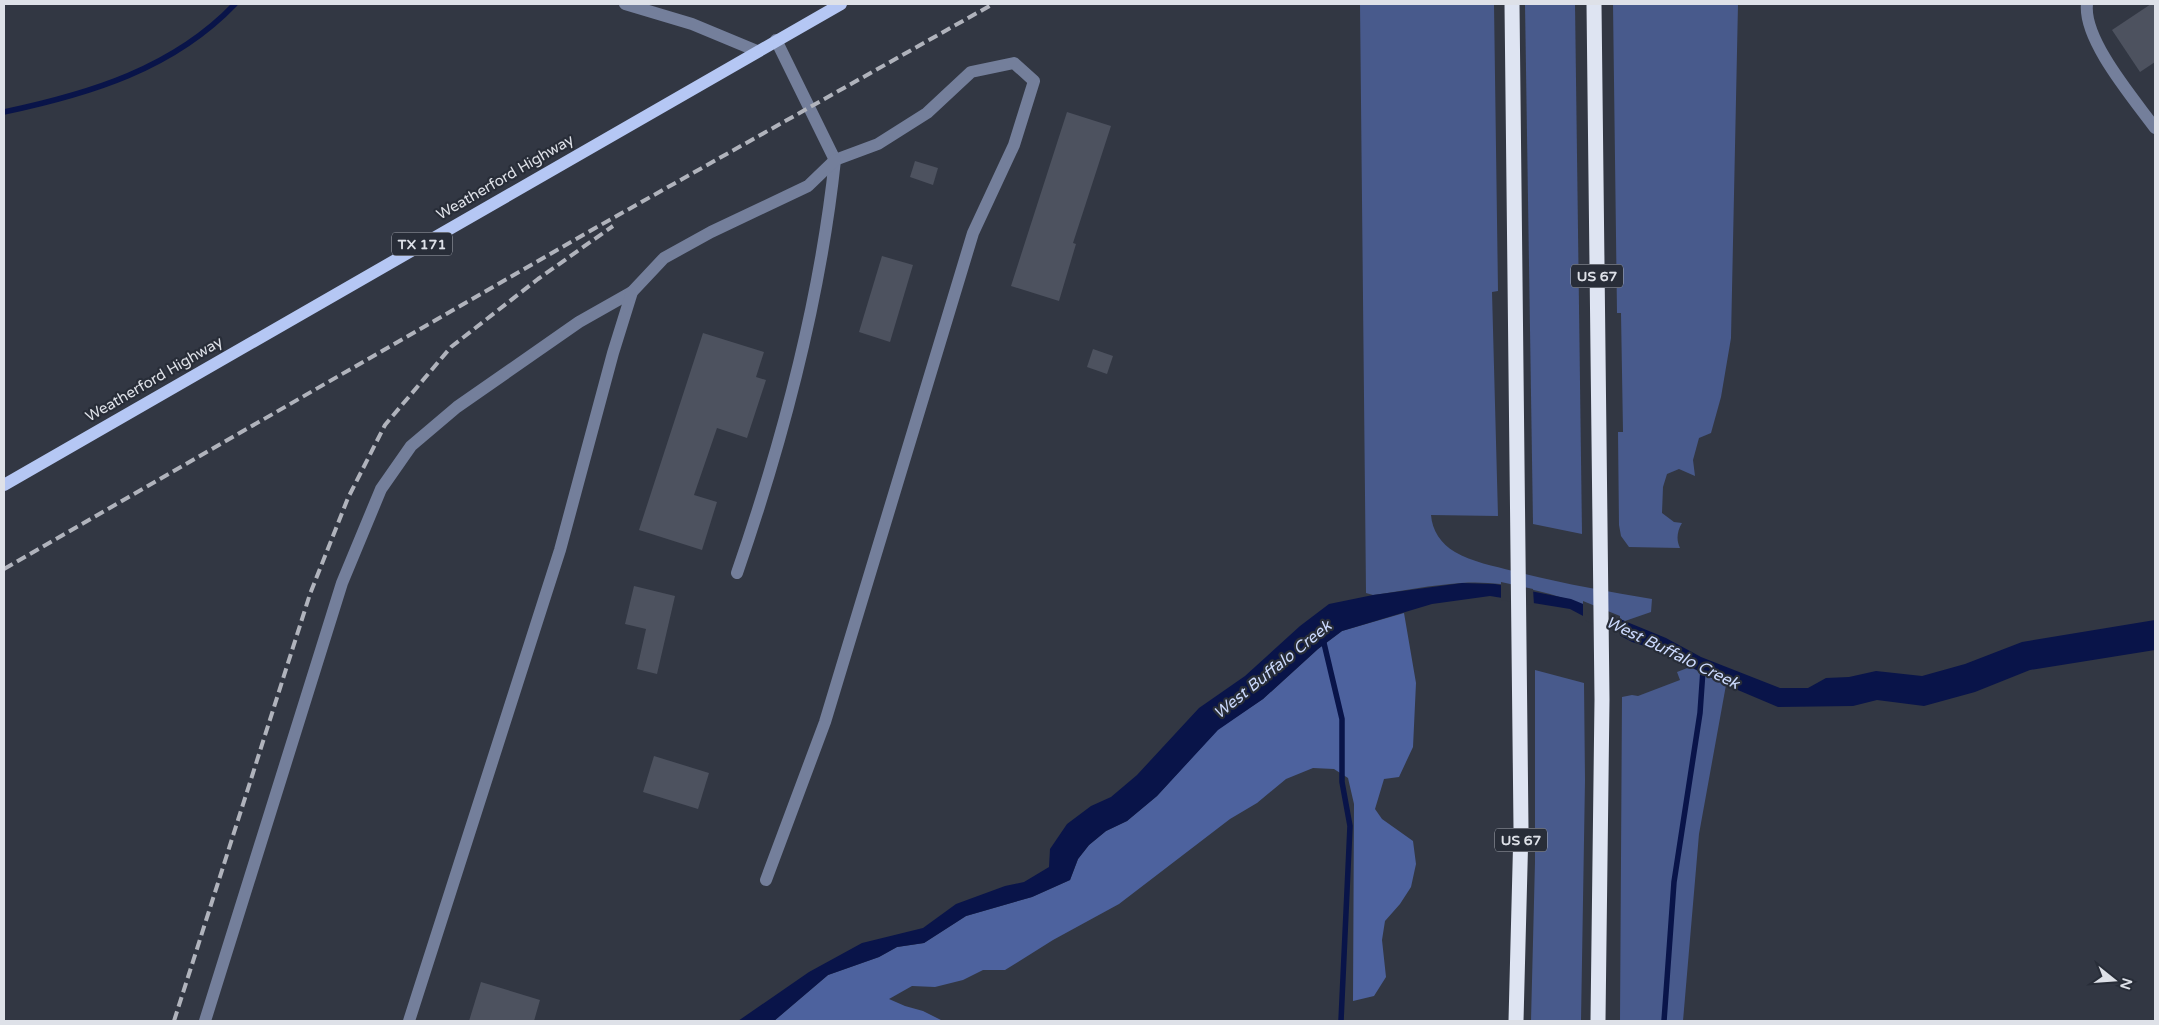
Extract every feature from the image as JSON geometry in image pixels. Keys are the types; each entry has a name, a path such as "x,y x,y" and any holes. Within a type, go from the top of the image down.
{"highway":[{"name":"US 67","path":"1512,4 1521,828 1516,1021"},
{"name":"US 67","path":"1594,4 1602,699 1598,1021"}],"main road":[{"name":"Weatherford Highway","path":"4,484 841,4"}],"street":[{"path":"625,4 692,24 757,51"},
{"path":"2088,4 2086,12 2092,34 2155,128"},
{"path":"737,573 766,490 803,345 828,222 835,160 776,40"},
{"path":"205,1021 342,582 381,489 411,446 457,407 578,322 632,292 664,258 711,232 808,186 835,160 878,144 926,113 971,72 1014,63 1034,82 1014,145 972,233 825,722 766,880"},
{"path":"409,1021 560,550 613,354 632,292"}],"shaded area":[{"path":"1360,4 1494,4 1498,291 1492,292 1498,516 1431,515 1435,531 1450,549 1469,558 1548,579 1652,599 1651,612 1625,621 1565,599 1503,584 1461,583 1373,595 1366,593"},
{"path":"1525,4 1575,4 1582,534 1533,524"},
{"path":"1613,4 1738,4 1731,338 1721,397 1711,433 1699,438 1693,460 1695,476 1679,469 1667,474 1663,487 1662,513 1674,522 1682,523 1678,536 1680,548 1629,547 1621,536 1619,525 1618,432 1623,432 1621,313 1617,313"},
{"path":"1404,613 1416,683 1413,747 1399,777 1384,779 1375,809 1382,819 1413,841 1416,864 1411,887 1400,904 1385,921 1382,940 1386,977 1374,996 1353,1001 1354,804 1348,778 1334,769 1313,768 1286,779 1257,803 1230,819 1119,904 1053,940 1005,970 983,970 963,980 935,987 912,986 889,999 923,1011 943,1021 774,1021 828,975 879,957 897,947 924,943 966,916 1032,897 1070,880 1078,859 1089,845 1106,831 1127,821 1157,796 1218,729 1263,699 1318,649 1342,631"},
{"path":"1690,667 1726,685 1699,834 1683,1021 1620,1021 1622,697 1638,696 1680,680 1677,672"},
{"path":"1535,670 1584,683 1585,780 1581,1021 1531,1021 1535,862"}],"water":[{"name":"West Buffalo Creek","path":"1462,583 1495,584 1571,599 1666,638 1701,657 1780,688 1808,688 1826,678 1849,677 1876,671 1922,676 1965,664 2022,642 2155,620 2155,650 2030,670 1975,692 1924,706 1877,700 1853,706 1778,707 1726,685 1660,651 1632,642 1570,609 1490,596 1432,604 1342,631 1318,649 1263,699 1218,730 1157,796 1127,821 1106,831 1089,845 1078,859 1070,880 1032,897 966,916 924,943 897,947 879,957 828,975 774,1021 738,1021 809,972 862,943 923,928 956,904 1005,886 1024,882 1049,867 1050,849 1067,824 1091,806 1111,797 1137,775 1199,708 1245,676 1300,626 1329,604 1373,595"}],"pier":[{"path":"1501,582 1533,589 1534,605 1501,600"},
{"path":"1583,601 1620,616 1620,638 1583,619"}],"building":[{"path":"2151,4 2155,4 2155,62 2140,72 2112,30"},
{"path":"1067,112 1111,126 1073,243 1076,244 1059,301 1011,286"},
{"path":"915,161 938,168 933,185 910,177"},
{"path":"882,256 913,265 890,342 859,332"},
{"path":"703,333 764,352 756,377 766,380 747,438 717,428 694,495 717,502 702,550 639,530"},
{"path":"1093,349 1113,356 1107,374 1087,367"},
{"path":"634,586 675,596 657,674 637,669 646,629 625,624"},
{"path":"654,756 709,773 698,809 643,792"},
{"path":"481,982 540,1000 534,1021 469,1021"}],"waterway":[{"path":"4,112 67,97 128,76 185,46 211,27 235,4"},
{"name":"West Buffalo Creek","path":"1323,639 1342,719 1342,782 1350,826 1341,1021"},
{"name":"West Buffalo Creek","path":"1664,1021 1674,882 1700,713 1703,670"}],"railway":[{"path":"4,569 590,231 993,4"},
{"path":"174,1021 310,594 348,498 385,425 451,347 538,279 613,226"}]}
